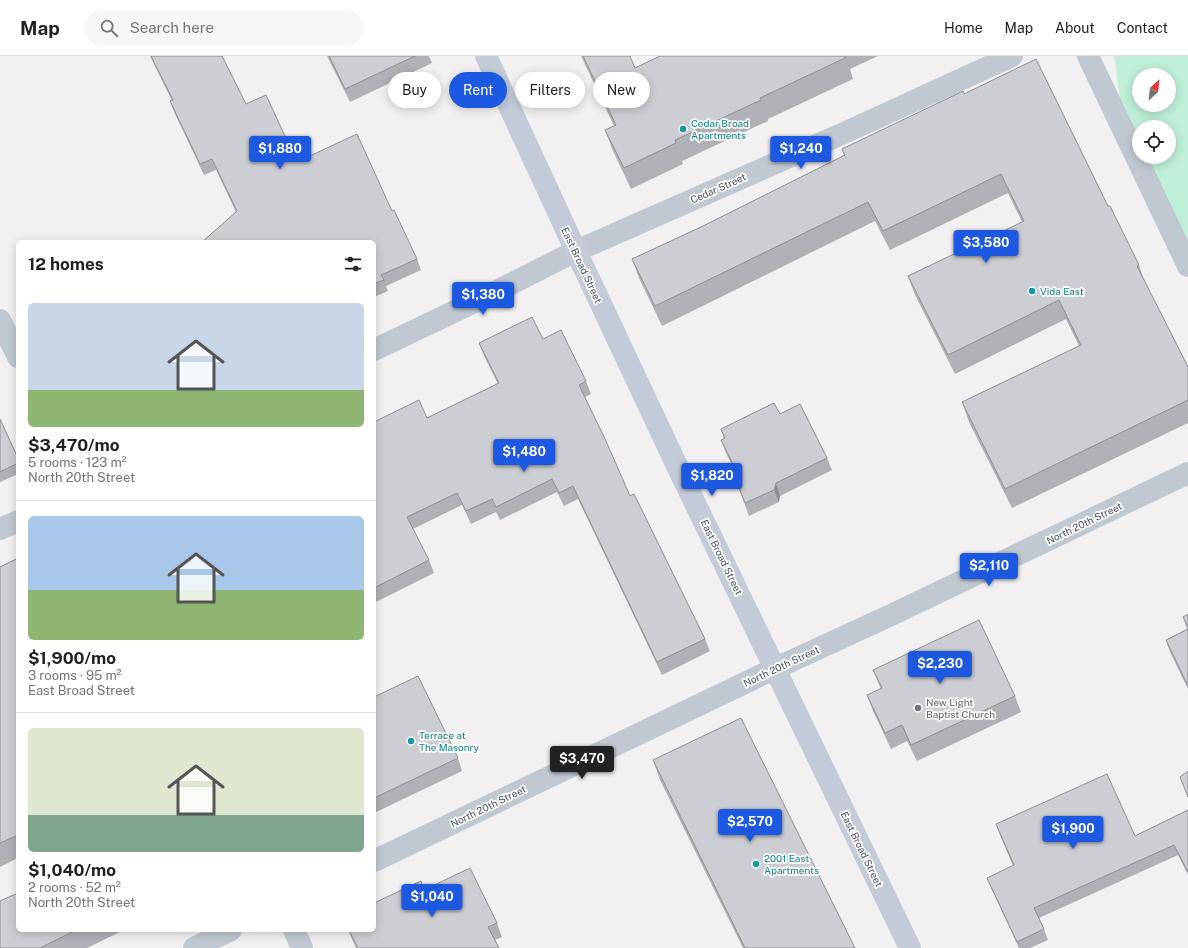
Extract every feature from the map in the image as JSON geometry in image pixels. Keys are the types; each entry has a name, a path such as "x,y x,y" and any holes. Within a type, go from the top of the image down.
{"main road":[{"name":"East Broad Street","path":"486,56 678,468 776,668 910,948"}],"street":[{"name":"Cedar Street","path":"376,349 576,251 1012,56"},
{"path":"1088,56 1188,266"},
{"path":"0,320 16,352"},
{"name":"North 20th Street","path":"376,860 776,668 896,613 1188,473"},
{"path":"0,530 16,522"},
{"path":"194,948 227,932"},
{"path":"295,932 302,948"}],"green space":[{"path":"1114,56 1188,56 1188,266 1140,164 1176,164 1176,120 1132,120 1132,148 1125,133"}],"building":[{"path":"151,56 222,56 246,104 266,95 297,162 357,134 392,211 394,210 417,259 381,275 384,280 376,283 376,240 204,240 237,211 212,159 200,164 170,101 173,100"},
{"path":"329,56 415,56 345,89"},
{"name":"Cedar Broad Apartments","path":"583,56 630,56 635,68 660,56 845,56 845,58 760,98 761,100 675,140 676,143 624,168 605,130 616,125 608,108 650,108 650,72 593,72 593,77"},
{"name":"Vida East","path":"1036,59 1108,206 1110,206 1139,265 1137,266 1188,367 1188,400 1005,489 962,402 1081,345 1059,300 948,355 908,276 1024,221 1001,174 883,231 868,202 655,306 632,259 701,227 845,155 842,149 963,91 964,94"},
{"path":"532,317 543,339 561,330 586,381 579,385 630,496 634,494 705,639 657,662 573,486 559,493 552,479 496,507 492,499 466,511 457,493 407,517 429,560 376,587 376,421 419,400 427,418 499,383 479,343"},
{"path":"774,403 780,414 800,404 827,458 776,483 774,490 745,503 739,488 741,480 721,440 725,438 721,429"},
{"path":"0,419 16,454 16,464 0,472"},
{"path":"16,559 16,836 0,843 0,567"},
{"path":"1188,614 1188,627 1183,617"},
{"path":"979,620 1015,696 911,745 902,725 885,733 867,695 882,688 873,670"},
{"path":"1188,629 1188,686 1166,640"},
{"name":"Terrace at The Masonry","path":"418,676 458,758 376,797 376,696"},
{"name":"2001 East Apartments","path":"741,718 855,948 745,948 653,760"},
{"path":"1188,771 1188,797 1180,777"},
{"path":"1107,774 1135,836 1188,810 1188,872 1174,845 1034,908 1044,929 1017,942 987,878 1014,865 996,824"},
{"path":"470,868 497,923 488,927 499,948 358,948 350,932 376,932 376,902 421,881 424,890"},
{"path":"16,894 16,932 72,932 40,948 0,948 0,901"}],"place":[{"name":"Cedar Broad Apartments","path":"683,129"},
{"name":"Vida East","path":"1032,291"},
{"name":"New Light Baptist Church","path":"918,708"},
{"name":"Terrace at The Masonry","path":"411,741"},
{"name":"2001 East Apartments","path":"756,864"}]}
